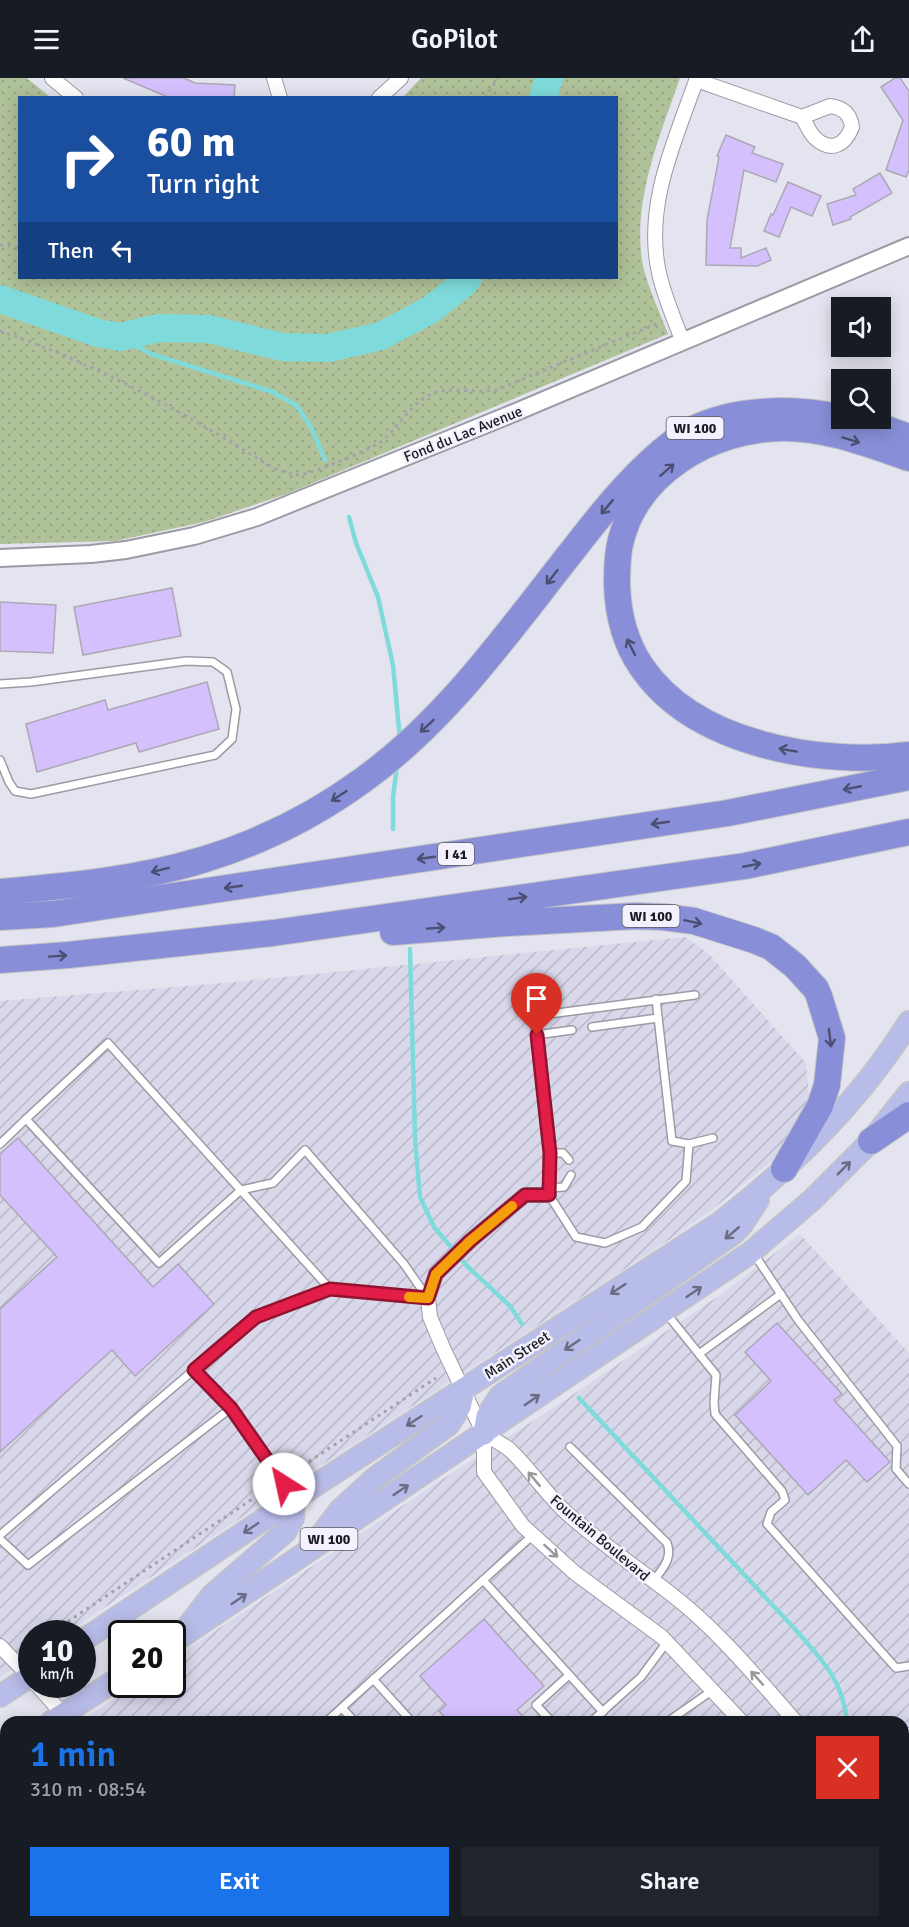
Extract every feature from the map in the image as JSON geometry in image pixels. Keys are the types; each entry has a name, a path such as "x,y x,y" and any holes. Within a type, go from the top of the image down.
{"highway":[{"name":"WI 100","path":"0,892 69,886 141,875 203,860 251,842 303,818 362,780 434,720 466,684 609,505 638,472 681,436 693,429 731,416 786,410 831,415"},
{"path":"909,458 810,430 762,429 718,440 672,465 654,482 638,502 632,514 620,542 617,563 618,604 622,628 631,649 654,682 681,706 715,726 743,738 781,748 817,755 844,757 909,755"},
{"name":"WI 100","path":"887,429 909,437"},
{"name":"I 41","path":"0,917 65,912 728,813 909,777"},
{"path":"0,960 273,933 745,866 909,832"},
{"name":"WI 100","path":"273,933 370,933 636,916 694,921 771,947 795,966 816,989 832,1038 827,1085 820,1106 784,1169"},
{"path":"871,1140 909,1115"}],"main road":[{"name":"Main Street","path":"96,1632 294,1499 721,1222 766,1187 833,1123 858,1094 909,1022"},
{"name":"WI 100","path":"186,1633 752,1251 812,1200 871,1140 909,1093"},
{"path":"484,1434 487,1416 500,1396 733,1234 741,1226 766,1187"},
{"path":"305,1555 340,1510 375,1478 448,1425 460,1407 464,1390"},
{"path":"186,1628 212,1595 285,1532 294,1518 294,1499"},
{"path":"0,1696 18,1686"},
{"path":"66,1716 108,1686"}],"street":[{"path":"52,78 74,96"},
{"path":"274,78 279,96"},
{"path":"381,96 400,78"},
{"path":"683,342 659,273 655,215 663,176 696,79 802,117"},
{"name":"Fond du Lac Avenue","path":"0,558 126,550 194,536 257,517 504,417 909,246"},
{"path":"549,1192 525,1195 470,1241 436,1274 428,1298 430,1317 484,1434 484,1472 523,1526 575,1573 638,1618 667,1642 736,1716"},
{"name":"Fountain Boulevard","path":"484,1434 510,1449 548,1495 569,1515 671,1594 710,1628 791,1716"},
{"path":"0,1646 18,1665"},
{"path":"46,1698 60,1716"}],"lane":[{"path":"0,684 31,682 186,661 213,662 227,672 236,709 232,739 215,755 31,794 15,791 0,760"},
{"path":"689,1144 686,1181 642,1227 605,1243 576,1237 549,1192 550,1153 534,1016 695,995"},
{"path":"656,999 672,1141 689,1144 713,1138"},
{"path":"592,1027 658,1018"},
{"path":"537,1035 572,1030"},
{"path":"0,1144 108,1043 330,1289"},
{"path":"26,1119 159,1263 241,1190 273,1183 305,1150 404,1264 428,1298"},
{"path":"550,1153 562,1153 569,1160"},
{"path":"549,1192 564,1187 571,1175"},
{"path":"752,1251 798,1320 897,1446 896,1469 909,1484"},
{"path":"231,1408 27,1565 0,1537 256,1317 330,1289 428,1298"},
{"path":"699,1354 781,1294"},
{"path":"665,1311 716,1375 715,1414 782,1491 785,1500 771,1512 767,1524 896,1668 909,1667"},
{"path":"194,1370 231,1408 294,1499"},
{"path":"570,1447 667,1543 670,1552 668,1560 653,1582"},
{"path":"333,1716 533,1535"},
{"path":"483,1580 603,1712"},
{"path":"598,1716 641,1677 667,1642"},
{"path":"546,1716 536,1705 569,1675"},
{"path":"373,1679 407,1716"},
{"path":"677,1716 712,1690"},
{"path":"342,1708 349,1716"}],"path":[{"path":"486,96 498,78"},
{"path":"0,245 18,248"},
{"path":"0,331 93,367 188,416 278,469 296,475 312,471 380,443 412,407 435,392 496,390 673,316"},
{"path":"70,1620 436,1378"}],"shaded area":[{"path":"685,937 708,953 806,1063 810,1106 788,1145 776,1158 709,1212 86,1620 18,1620 18,1665 0,1677 0,1001 223,983"},
{"path":"800,1234 909,1353 909,1716 88,1716 115,1698 186,1698 186,1650 723,1293"}],"green space":[{"path":"0,78 27,78 49,96 18,96 18,279 618,279 618,96 404,96 421,78 680,78 650,168 641,214 640,237 644,270 668,334 289,493 204,522 115,541 0,544"}],"building":[{"path":"123,78 184,78 195,83 235,85 234,96 165,96"},
{"path":"895,78 900,78 909,91 909,170 906,177 886,170 903,120 881,87"},
{"path":"726,135 755,147 752,153 783,164 776,182 744,170 730,248 741,248 741,258 766,248 771,260 757,266 706,265 707,220 719,157 717,156"},
{"path":"880,173 892,193 850,217 851,219 833,225 827,204 856,195 853,189"},
{"path":"788,182 821,196 812,216 791,207 779,237 764,231"},
{"path":"172,588 181,636 83,655 74,607"},
{"path":"0,602 56,605 53,653 0,651"},
{"path":"207,682 219,729 139,752 136,743 37,772 26,724 105,700 108,710"},
{"path":"18,1138 153,1287 178,1264 214,1304 135,1376 112,1350 0,1452 0,1309 57,1257 0,1195 0,1154"},
{"path":"777,1323 842,1394 834,1400 890,1462 867,1482 846,1460 808,1495 735,1415 771,1381 745,1352"},
{"path":"484,1619 544,1686 517,1710 522,1716 444,1716 439,1711 446,1705 420,1676"}],"waterway":[{"path":"544,96 549,78"},
{"path":"0,299 98,333 120,337 159,328 209,329 282,347 328,348 381,336 430,310 467,279"},
{"path":"120,337 151,354 273,392 297,406 312,429 325,460"},
{"path":"349,517 356,543 378,597 393,665 400,740"},
{"path":"393,829 393,797 397,766"},
{"path":"410,949 415,1139 420,1197 434,1227 467,1266 510,1306 522,1324"},
{"path":"579,1398 813,1650 836,1682 846,1716"}],"slow traffic":[{"path":"409,1297 428,1298 436,1274 470,1241 512,1206"}],"route":[{"path":"284,1484 231,1408 194,1370 256,1317 330,1289 428,1298 436,1274 470,1241 525,1195 549,1195 550,1153 537,1035"}]}
